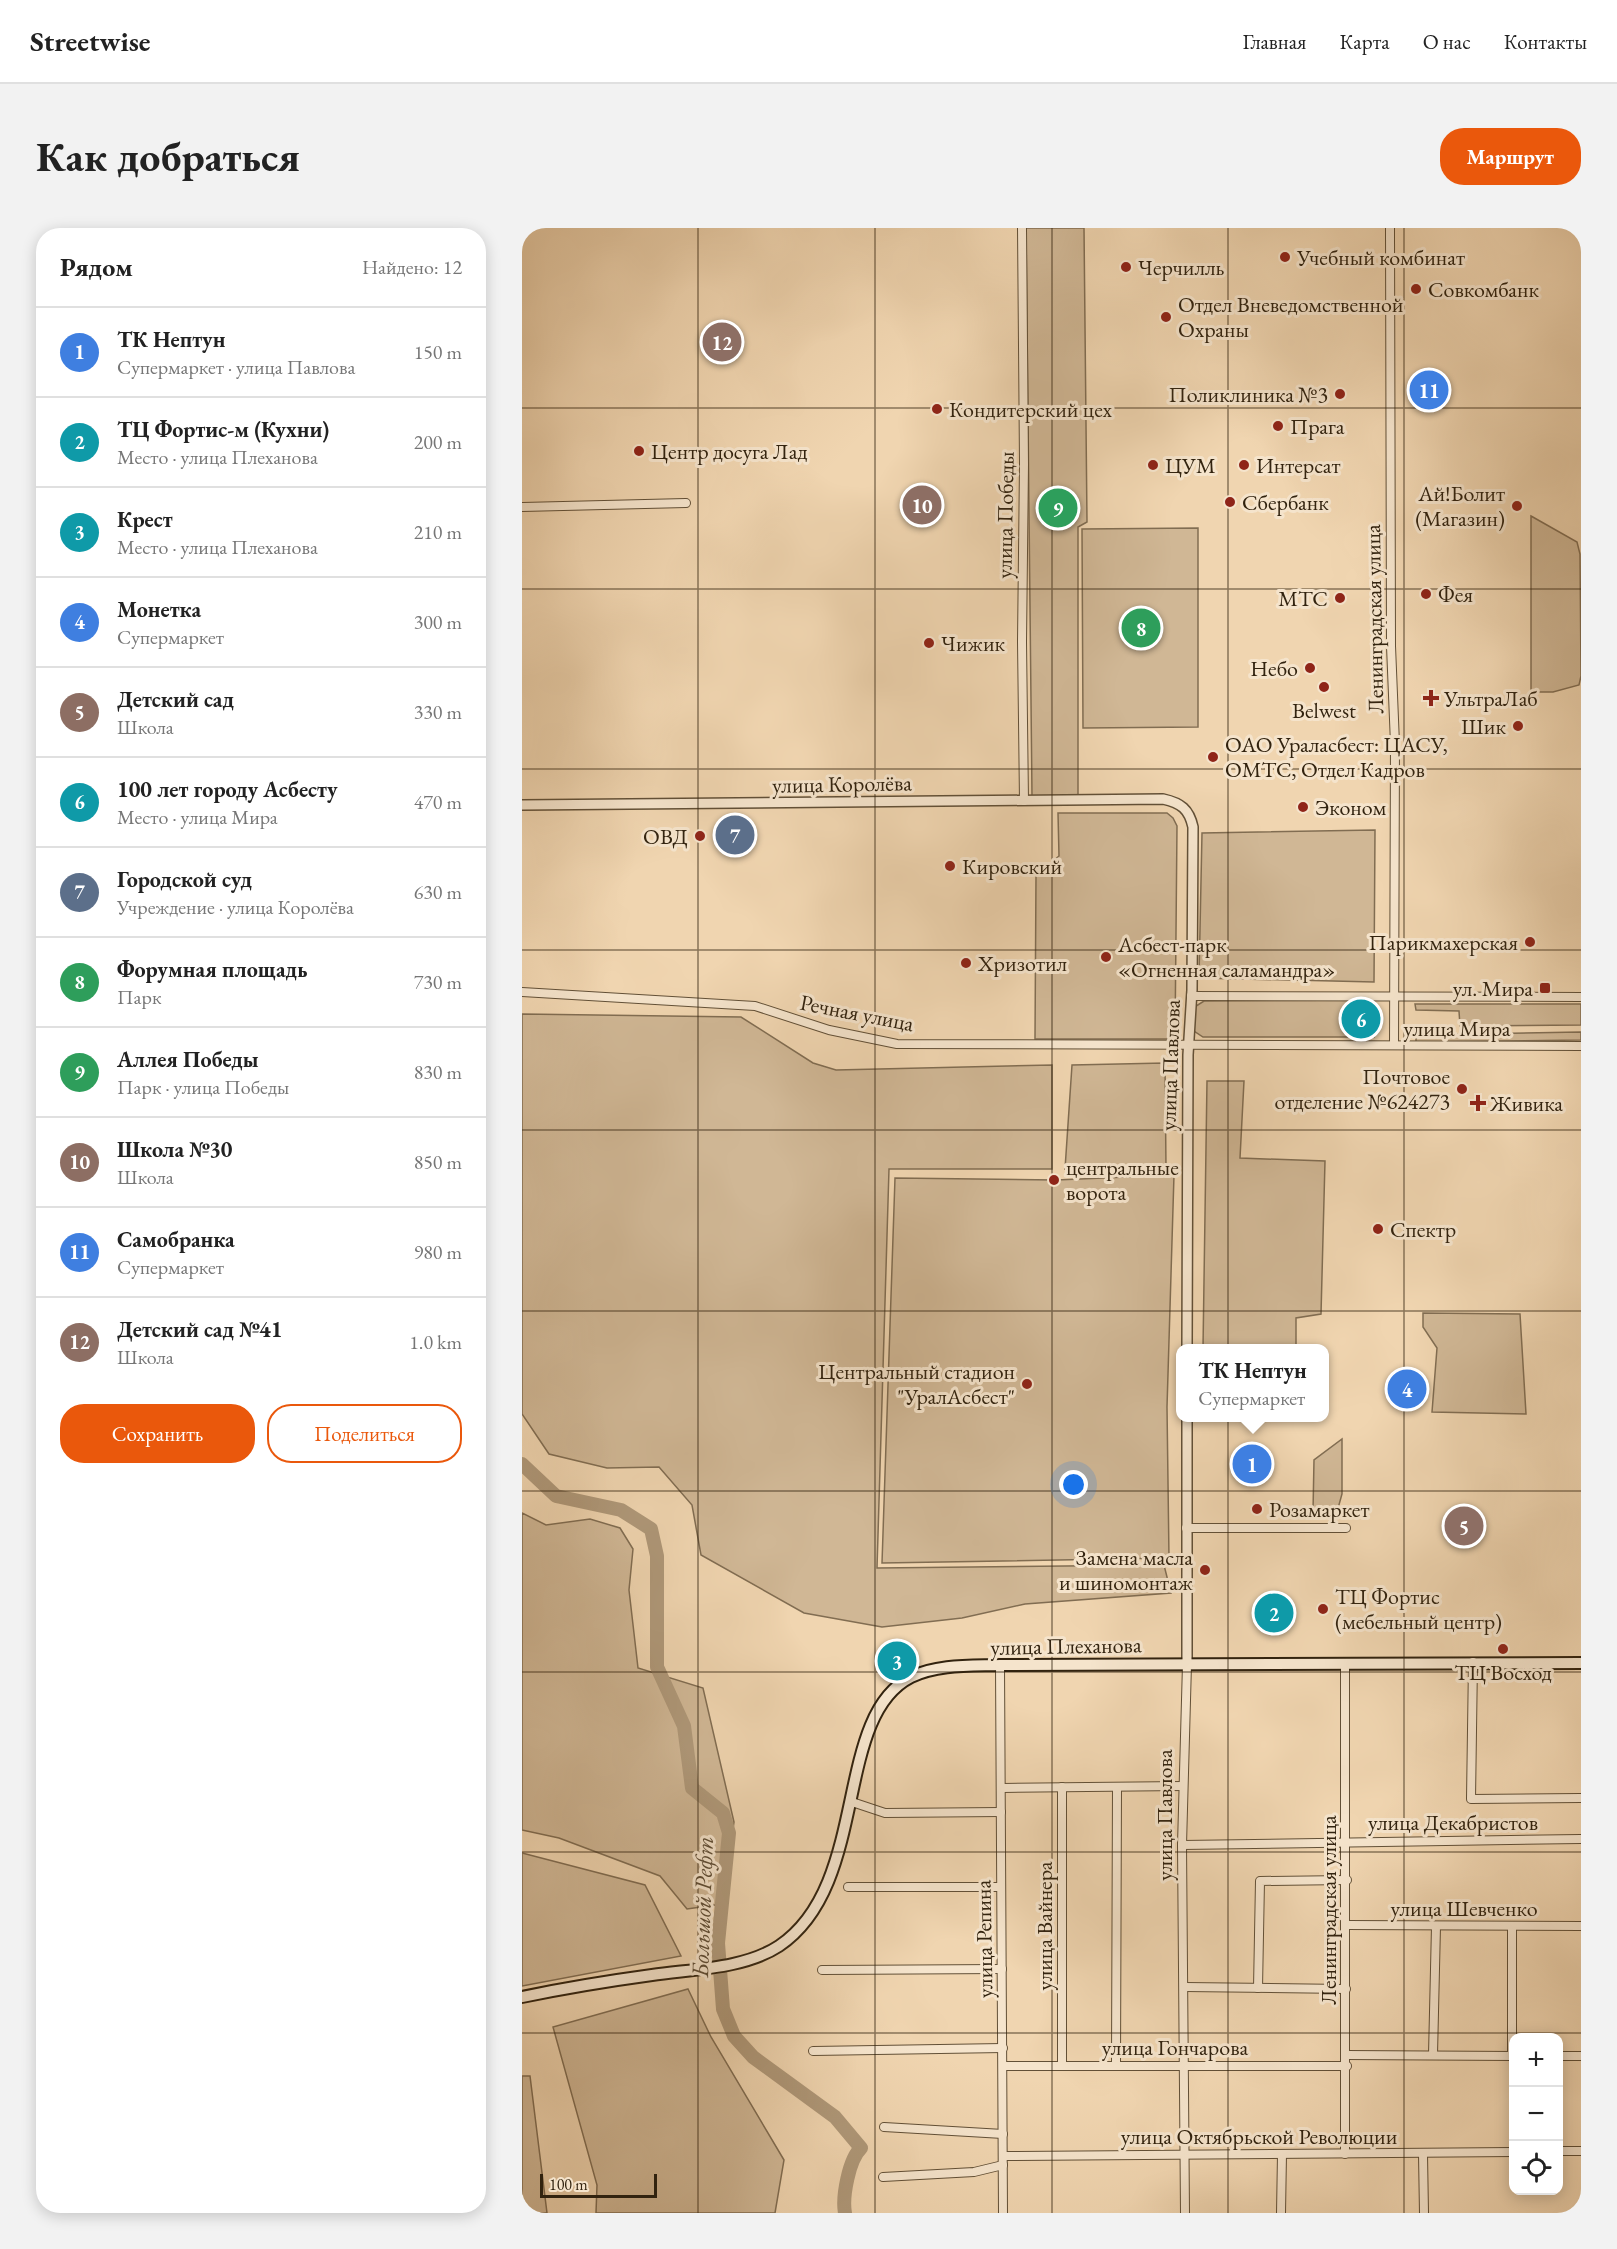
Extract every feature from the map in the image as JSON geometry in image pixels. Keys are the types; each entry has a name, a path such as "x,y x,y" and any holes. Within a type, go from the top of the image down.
{"main road":[{"name":"улица Плеханова","path":"522,1997 603,1982 732,1963 778,1947 805,1923 827,1886 852,1802 871,1724 885,1699 911,1677 939,1668 1000,1665 1581,1663"}],"street":[{"name":"улица Победы","path":"1022,228 1024,801"},
{"name":"Ленинградская улица","path":"1390,228 1391,646 1395,744 1394,1045"},
{"path":"522,507 686,503"},
{"name":"улица Королёва","path":"522,805 1163,800"},
{"name":"улица Павлова","path":"1163,800 1176,802 1183,807 1190,814 1192,827 1191,996 1188,1045 1187,1344"},
{"name":"Речная улица","path":"522,992 754,1006 829,1030 897,1044 1188,1045"},
{"name":"улица Мира","path":"1191,996 1581,996"},
{"name":"улица Мира","path":"1188,1045 1581,1046"},
{"name":"улица Павлова","path":"1185,2213 1185,1987 1182,1845 1187,1664 1187,1422"},
{"path":"1186,1528 1346,1528"},
{"path":"1473,1662 1471,1799 1581,1798"},
{"name":"улица Репина","path":"1000,1665 1003,1788 1001,1887 1004,2213"},
{"name":"Ленинградская улица","path":"1345,1665 1347,1841 1345,2154"},
{"path":"1003,1788 1183,1786"},
{"name":"улица Вайнера","path":"1062,1787 1062,2064"},
{"path":"1116,2064 1117,1787"},
{"path":"852,1802 885,1813 1001,1812"},
{"name":"улица Декабристов","path":"1182,1845 1581,1839"},
{"path":"1258,1988 1260,1881 1347,1880"},
{"path":"849,1887 1001,1887"},
{"name":"улица Шевченко","path":"1347,1925 1581,1926"},
{"path":"1433,2055 1436,1926"},
{"path":"1512,1926 1513,2033"},
{"path":"822,1970 1002,1969"},
{"path":"1185,1987 1346,1989"},
{"path":"813,2051 1003,2048"},
{"path":"1346,2055 1509,2056"},
{"path":"1563,2056 1581,2056"},
{"name":"улица Гончарова","path":"1004,2066 1062,2064 1347,2066"},
{"path":"884,2127 1003,2134"},
{"path":"1563,2151 1581,2151"},
{"name":"улица Октябрьской Революции","path":"1004,2156 1509,2152"},
{"path":"1281,2213 1282,2154"},
{"path":"1423,2154 1424,2213"},
{"path":"883,2177 974,2172 1003,2165"}],"shaded area":[{"path":"1026,228 1084,228 1087,522 1078,527 1078,796 1032,796"},
{"path":"1531,516 1577,542 1580,554 1581,676 1579,685 1553,692 1531,692"},
{"path":"1198,528 1198,727 1083,728 1082,529"},
{"name":"Асбест-парк «Огненная саламандра»","path":"1058,813 1167,813 1173,818 1177,826 1175,1039 1035,1039 1036,875 1059,856"},
{"path":"1375,830 1374,982 1199,978 1202,833"},
{"path":"1374,1000 1374,1037 1203,1037 1194,1031 1193,1008 1204,1001"},
{"path":"1415,1004 1581,1004 1581,1025 1460,1026 1459,1011 1416,1010"},
{"path":"522,1014 741,1017 813,1063 836,1070 1052,1065 1052,1169 889,1169 877,1568 1164,1565 1171,1593 1025,1604 962,1618 882,1627 804,1613 701,1555 692,1505 659,1467 607,1468 549,1454 522,1414"},
{"path":"1581,1032 1581,1040 1416,1042 1416,1035"},
{"path":"1165,1063 1166,1168 1065,1169 1072,1065"},
{"path":"1207,1081 1244,1081 1240,1158 1325,1161 1321,1314 1296,1318 1296,1344 1203,1344"},
{"name":"Центральный стадион \"УралАсбест\"","path":"1174,1175 1167,1407 1169,1558 882,1563 895,1178 1056,1180"},
{"path":"1423,1313 1520,1314 1526,1414 1432,1412 1437,1348 1423,1327"},
{"path":"1342,1439 1342,1494 1337,1512 1313,1512 1314,1460"},
{"path":"522,1513 546,1525 590,1519 620,1528 633,1549 629,1590 638,1668 703,1688 734,1822 722,1904 687,1909 660,1876 559,1838 522,1830"},
{"path":"522,1853 645,1885 681,1956 522,1986"},
{"path":"688,1989 711,2037 784,2160 775,2213 596,2213 597,2185 553,2027"},
{"path":"522,2076 530,2076 547,2213 522,2213"}],"waterway":[{"name":"Большой Рефт","path":"522,1464 556,1496 621,1510 651,1529 657,1556 657,1667 684,1726 692,1788 723,1813 729,1833 718,1943 723,2009 734,2036 753,2057 835,2117 861,2148 853,2161 847,2179 845,2213"}],"place":[{"name":"Учебный комбинат","path":"1285,257"},
{"name":"Черчилль","path":"1126,267"},
{"name":"Совкомбанк","path":"1416,289"},
{"name":"Отдел Вневедомственной Охраны","path":"1166,317"},
{"name":"Детский сад №41","path":"722,342"},
{"name":"Самобранка","path":"1429,390"},
{"name":"Поликлиника №3","path":"1340,394"},
{"name":"Кондитерский цех","path":"937,409"},
{"name":"Прага","path":"1278,426"},
{"name":"Центр досуга Лад","path":"639,451"},
{"name":"ЦУМ","path":"1153,465"},
{"name":"Интерсат","path":"1244,465"},
{"name":"Сбербанк","path":"1230,502"},
{"name":"Школа №30","path":"922,505"},
{"name":"Ай!Болит (Магазин)","path":"1517,506"},
{"name":"Аллея Победы","path":"1058,508"},
{"name":"Фея","path":"1426,594"},
{"name":"МТС","path":"1340,598"},
{"name":"Форумная площадь","path":"1141,628"},
{"name":"Чижик","path":"929,643"},
{"name":"Небо","path":"1310,668"},
{"name":"Belwest","path":"1324,687"},
{"name":"УльтраЛаб","path":"1431,698"},
{"name":"Шик","path":"1518,726"},
{"name":"ОАО Ураласбест: ЦАСУ, ОМТС, Отдел Кадров","path":"1213,757"},
{"name":"Эконом","path":"1303,807"},
{"name":"Городской суд","path":"735,835"},
{"name":"ОВД","path":"700,836"},
{"name":"Кировский","path":"950,866"},
{"name":"Парикмахерская","path":"1530,942"},
{"name":"Асбест-парк «Огненная саламандра»","path":"1106,957"},
{"name":"Хризотил","path":"966,963"},
{"name":"ул. Мира","path":"1545,988"},
{"name":"100 лет городу Асбесту","path":"1361,1019"},
{"name":"Почтовое отделение №624273","path":"1462,1089"},
{"name":"Живика","path":"1478,1103"},
{"name":"центральные ворота","path":"1054,1180"},
{"name":"Спектр","path":"1378,1229"},
{"name":"Центральный стадион \"УралАсбест\"","path":"1027,1384"},
{"name":"Монетка","path":"1407,1389"},
{"name":"ТК Нептун","path":"1252,1464"},
{"name":"Розамаркет","path":"1257,1509"},
{"name":"Детский сад","path":"1464,1526"},
{"name":"Замена масла и шиномонтаж","path":"1205,1570"},
{"name":"ТЦ Фортис (мебельный центр)","path":"1323,1609"},
{"name":"ТЦ Фортис-м (Кухни)","path":"1274,1613"},
{"name":"ТЦ Восход","path":"1503,1649"},
{"name":"Крест","path":"897,1661"}]}
